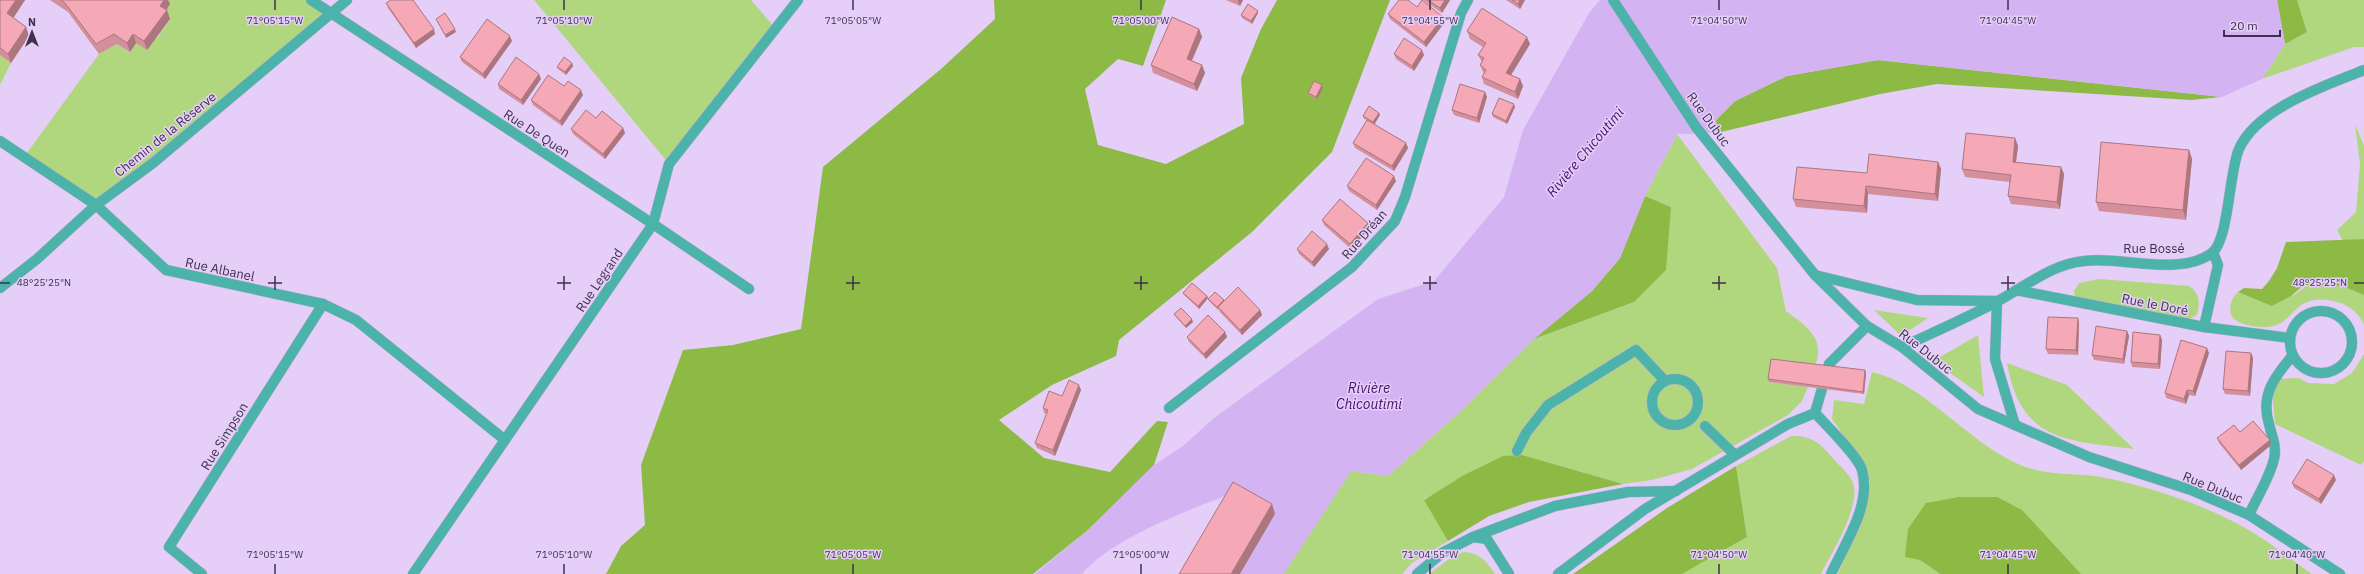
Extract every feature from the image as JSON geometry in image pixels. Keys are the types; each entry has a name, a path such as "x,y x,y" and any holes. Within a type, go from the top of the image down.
{"street":[{"name":"Rue De Quen","path":"311,0 329,14 653,224 749,289"},
{"name":"Chemin de la Réserve","path":"0,288 37,259 96,205 153,163 347,0"},
{"name":"Rue Legrand","path":"413,574 653,224 669,164 798,0"},
{"name":"Rue Dréan","path":"1169,408 1352,267 1395,221 1405,197 1461,13 1468,0"},
{"name":"Rue Dubuc","path":"1613,0 1696,127 1816,274 1868,326 1902,347 1978,409 2090,457 2191,490 2249,515 2340,574"},
{"path":"2204,327 2218,264 2213,252 2222,237 2239,148 2257,125 2286,104 2364,70"},
{"name":"Rue Albanel","path":"0,141 96,205 166,270 323,304 356,320 505,440"},
{"name":"Rue Bossé","path":"1902,347 1997,301 2054,268 2085,260 2178,264 2200,260 2213,252"},
{"path":"1816,274 1917,300 1997,301 1995,359 2015,425"},
{"name":"Rue le Doré","path":"2016,290 2204,327 2290,338"},
{"name":"Rue Simpson","path":"202,574 169,547 323,304"},
{"path":"2322,311 2337,315 2345,321 2353,340 2348,359 2334,371 2324,373 2310,371 2298,364 2293,356 2290,338 2293,328 2299,320 2308,314 2322,311"},
{"path":"1815,413 1829,364 1868,326"},
{"path":"1517,451 1526,433 1548,405 1636,350 1665,381"},
{"path":"2249,515 2274,460 2276,444 2268,422 2268,396 2274,377 2293,356"},
{"path":"1675,379 1685,381 1693,387 1698,396 1698,406 1694,416 1687,422 1677,426 1657,419 1652,403 1652,396 1665,381 1675,379"},
{"path":"1558,574 1645,509 1788,424 1815,413"},
{"path":"1815,413 1862,469 1865,492 1857,520 1831,574"},
{"path":"1705,426 1735,455"},
{"path":"1417,574 1442,553 1473,537 1555,506 1628,492 1676,491"},
{"path":"1473,537 1487,539 1509,574"}],"green space":[{"path":"163,0 311,0 329,14 96,205 24,157 99,54 117,44 130,52 136,43 157,38 170,20 163,15"},
{"path":"534,0 751,0 776,29 669,164"},
{"path":"994,0 1166,0 1143,66 1118,59 1085,89 1098,145 1166,164 1244,124 1241,78 1261,29 1277,0 1390,0 1332,152 1252,232 1119,340 1116,356 1052,385 999,420 1044,458 1110,472 1157,421 1168,422 1154,465 1088,530 1033,574 606,574 621,546 645,525 641,465 683,350 733,345 801,329 823,167 941,69 995,19"},
{"path":"2277,0 2297,0 2307,32 2285,44"},
{"path":"2297,0 2364,0 2364,47 2354,47 2262,79 2285,44 2307,32"},
{"path":"0,55 11,63 0,85"},
{"path":"1878,60 2222,97 2191,100 1937,84 1880,94 1717,133 1716,120 1735,101 1787,76"},
{"path":"2355,124 2364,146 2364,239 2343,241 2337,230 2356,212 2360,164"},
{"path":"1677,134 1777,268 1786,311 1801,322 1816,340 1818,356 1815,366 1769,382 1808,387 1802,401 1788,415 1692,469 1652,480 1623,484 1522,455 1424,499 1448,541 1412,563 1402,574 1283,574 1351,471 1388,476 1464,408 1534,339 1634,302 1671,207 1645,196"},
{"path":"1645,196 1671,207 1666,270 1634,302 1534,339 1592,291 1620,258"},
{"path":"2364,239 2364,295 2342,286 2304,285 2291,296 2272,306 2238,292 2244,288 2262,289 2277,268 2286,242"},
{"path":"2100,279 2189,286 2193,289 2198,298 2199,306 2197,315 2188,320 2075,300 2074,291 2079,283"},
{"path":"2317,284 2342,286 2364,295 2364,325 2356,313 2346,305 2322,300 2311,301 2303,304 2284,321 2277,325 2267,327 2256,327 2243,324 2234,319 2231,315 2231,302 2238,292 2250,295 2279,298 2291,296 2304,287"},
{"path":"1874,310 1928,318 1901,336"},
{"path":"1978,335 1984,397 1933,361"},
{"path":"2364,354 2364,461 2361,465 2275,424 2272,389 2276,379 2299,378 2308,383 2334,384 2352,373"},
{"path":"2007,363 2067,385 2134,449 2068,439 2050,432 2035,423 2023,408 2014,389"},
{"path":"1872,372 1891,378 1909,388 1927,400 1978,440 2014,462 2040,471 2102,477 2162,492 2220,515 2247,529 2312,574 2081,574 2067,560 1920,560 1940,574 1838,574 1867,502 1870,484 1868,471 1832,419 1834,400 1864,404"},
{"path":"1791,436 1804,437 1819,444 1847,473 1853,483 1853,504 1849,517 1821,574 1682,574 1747,537 1736,466"},
{"path":"1522,455 1623,484 1529,502 1489,516 1448,541 1424,500 1464,475 1503,456"},
{"path":"1736,466 1747,537 1682,574 1573,574 1667,508"},
{"path":"1959,497 1997,497 2022,510 2081,574 1940,574 1920,560 1905,557 1908,529 1926,503"},
{"path":"1464,552 1474,554 1482,558 1495,574 1429,574 1453,556"}],"water":[{"name":"Rivière Chicoutimi","path":"1600,0 2277,0 2285,44 2262,79 2222,97 1878,60 1787,76 1735,101 1716,120 1717,133 1677,134 1645,196 1620,258 1592,291 1534,339 1464,408 1388,476 1351,471 1284,574 1240,574 1275,514 1237,491 1154,525 1133,536 1096,560 1082,574 1035,574 1088,530 1154,465 1183,446 1214,418 1378,299 1434,281 1504,197 1523,130 1589,13"}],"building":[{"path":"0,0 16,0 7,13 26,27 8,54 0,48"},
{"path":"61,0 164,0 160,6 167,10 144,41 133,34 127,43 114,34 96,44 65,3"},
{"path":"391,0 413,0 434,29 414,43 386,3"},
{"path":"1399,0 1408,0 1417,7 1422,0 1443,17 1424,42 1388,14"},
{"path":"1428,0 1445,0 1440,8"},
{"path":"1512,0 1520,0 1518,4"},
{"path":"1248,4 1258,11 1251,21 1241,15"},
{"path":"1482,8 1527,37 1506,73 1520,79 1515,92 1482,77 1486,70 1480,65 1484,58 1478,55 1486,43 1467,31"},
{"path":"445,13 455,29 445,35 436,19"},
{"path":"1172,17 1199,29 1187,59 1202,65 1194,84 1151,65"},
{"path":"487,19 510,36 483,74 460,57"},
{"path":"1404,38 1422,50 1412,66 1394,54"},
{"path":"516,57 539,74 521,100 498,84"},
{"path":"564,57 572,63 565,72 557,67"},
{"path":"548,75 564,86 568,81 581,90 560,121 531,100"},
{"path":"1314,81 1322,85 1316,97 1308,93"},
{"path":"1460,84 1485,92 1477,118 1452,110"},
{"path":"1499,98 1514,104 1506,121 1492,114"},
{"path":"1369,106 1379,113 1373,122 1363,116"},
{"path":"586,110 596,118 602,111 623,128 603,154 571,129"},
{"path":"1367,120 1406,143 1392,166 1353,143"},
{"path":"1966,133 2015,138 2013,162 2061,167 2057,202 2008,196 2011,175 1962,169"},
{"path":"2101,142 2189,150 2183,210 2096,202"},
{"path":"1869,154 1938,162 1935,194 1866,186 1864,206 1793,199 1797,167 1867,173"},
{"path":"1366,158 1394,176 1376,205 1347,186"},
{"path":"1340,199 1368,223 1350,244 1322,220"},
{"path":"1312,231 1327,244 1312,262 1297,249"},
{"path":"1192,283 1207,296 1198,306 1183,293"},
{"path":"1238,287 1260,310 1240,330 1218,307"},
{"path":"1215,292 1224,300 1217,307 1208,299"},
{"path":"1181,308 1192,319 1185,326 1174,314"},
{"path":"1208,315 1225,332 1204,354 1187,337"},
{"path":"2048,317 2078,318 2076,350 2046,349"},
{"path":"2096,326 2127,331 2123,359 2092,355"},
{"path":"2133,332 2160,335 2158,364 2131,362"},
{"path":"2181,340 2207,348 2193,391 2187,390 2184,399 2165,393"},
{"path":"2226,351 2251,353 2248,391 2223,389"},
{"path":"1771,359 1865,370 1863,392 1768,379"},
{"path":"1069,380 1079,385 1053,450 1035,443 1048,410 1043,408 1049,391 1062,396"},
{"path":"2253,421 2270,440 2239,465 2217,438 2234,425 2240,432"},
{"path":"2307,459 2334,475 2319,499 2292,483"},
{"path":"1233,482 1272,504 1231,574 1179,574"}]}
